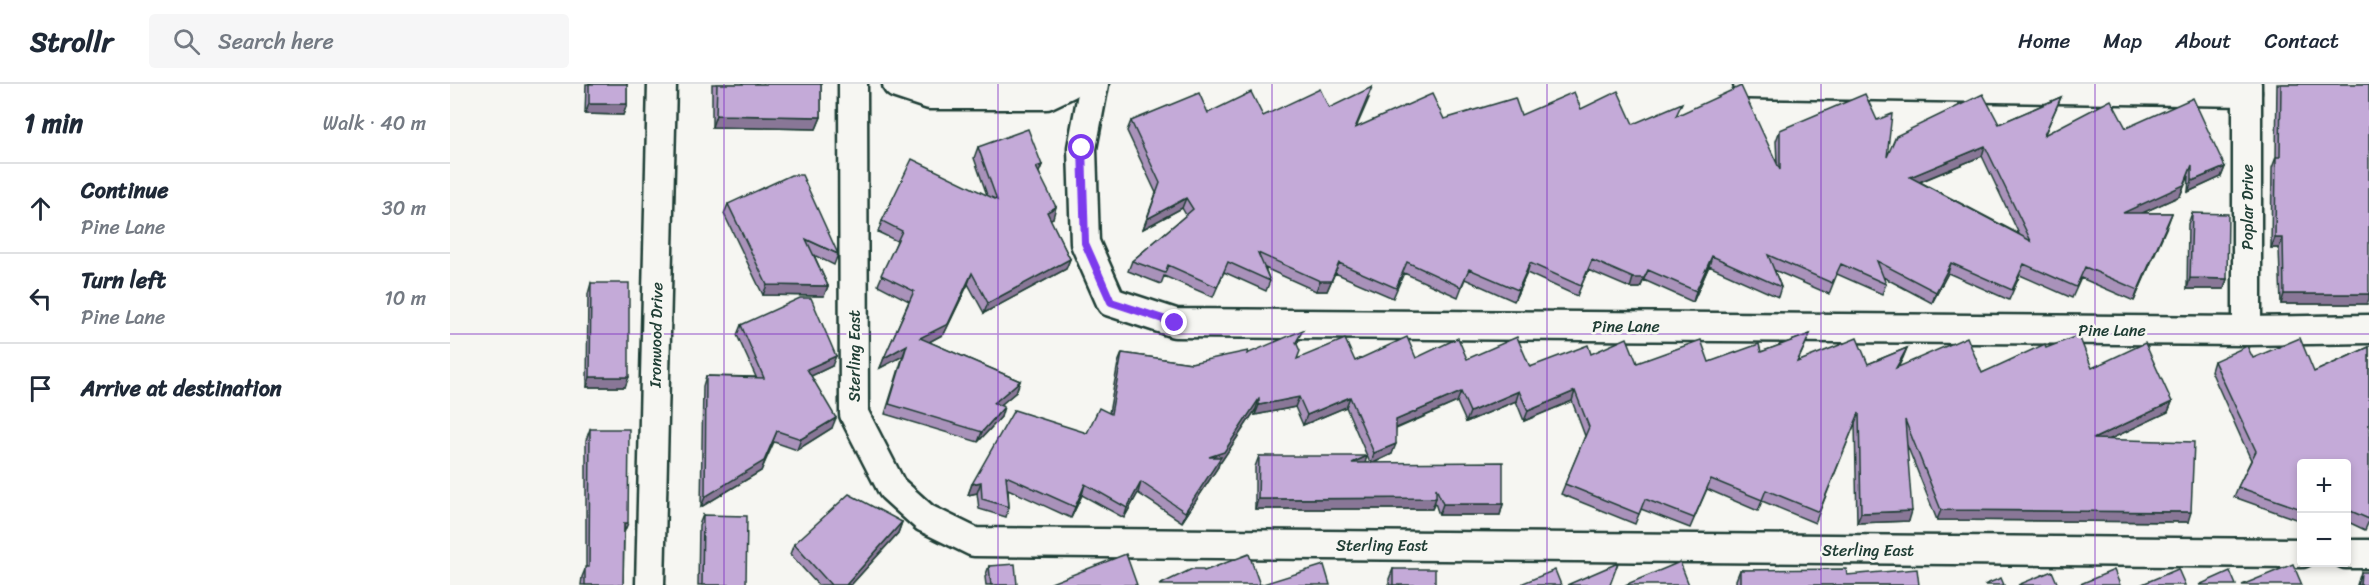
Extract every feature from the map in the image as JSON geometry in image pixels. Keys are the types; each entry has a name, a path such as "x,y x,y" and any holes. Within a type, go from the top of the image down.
{"street":[{"name":"Ironwood Drive","path":"650,585 662,84"},
{"name":"Sterling East","path":"853,84 854,414 892,488 925,518 974,542 2297,553"},
{"path":"897,84 930,95 1046,95 1069,84"},
{"name":"Pine Lane","path":"1094,84 1082,148 1085,243 1111,302 1175,323 2247,331 2369,329"},
{"path":"1748,84 2247,88"},
{"name":"Poplar Drive","path":"2247,88 2247,331"},
{"path":"2351,554 2369,554"}],"building":[{"path":"589,84 627,84 627,104 589,104"},
{"path":"717,84 821,84 821,117 716,115"},
{"path":"2281,84 2369,84 2369,294 2284,294 2283,238 2275,238 2276,157 2280,157"},
{"path":"1741,86 1780,170 1780,130 1865,94 1877,120 1892,114 1887,157 1896,136 1983,94 1999,124 2061,97 2044,135 2111,100 2126,128 2193,98 2225,167 2192,181 2192,165 2184,185 2123,213 2172,213 2138,290 2085,267 2076,287 2024,264 2012,290 1951,263 1936,292 1877,261 1886,284 1841,264 1832,283 1768,255 1781,287 1712,256 1696,291 1648,270 1644,278 1633,278 1592,260 1581,286 1530,263 1518,290 1469,269 1461,287 1407,262 1396,288 1339,263 1331,281 1320,281 1258,253 1270,281 1228,262 1217,287 1168,265 1165,273 1132,261 1193,209 1186,198 1147,219 1160,183 1131,121 1199,93 1208,113 1251,92 1263,116 1320,89 1329,108 1372,87 1355,128 1432,94 1444,119 1515,98 1521,115 1574,92 1581,109 1618,91 1633,124 1682,103 1676,116","holes":["1985,146 2031,241 1910,177"]},
{"path":"1028,129 1042,165 1036,167 1056,207 1047,212 1070,259 988,303 972,273 948,324 920,338 1020,381 994,403 1004,407 982,432 889,404 907,345 884,358 914,291 881,275 902,231 882,221 912,159 997,200 978,147"},
{"path":"791,175 802,175 838,254 806,239 828,286 767,285 728,204"},
{"path":"2192,213 2228,214 2227,279 2190,278"},
{"path":"591,283 629,283 629,377 590,377"},
{"path":"800,298 811,298 836,356 807,369 836,418 801,439 777,431 764,461 705,497 706,376 764,378 741,325"},
{"path":"1303,330 1296,342 1300,351 1297,359 1345,339 1355,361 1407,337 1416,358 1458,338 1467,359 1517,337 1530,367 1588,345 1591,354 1627,338 1637,363 1701,340 1709,362 1759,344 1761,352 1810,334 1797,362 1857,338 1868,364 1907,348 1896,368 1967,337 1982,373 2045,344 2046,348 2077,336 2079,336 2092,368 2145,343 2172,402 2093,439 2194,442 2191,512 1941,510 1905,420 1912,511 1861,513 1859,413 1819,512 1766,490 1762,500 1711,479 1694,518 1645,499 1639,514 1565,484 1589,427 1575,391 1528,411 1519,391 1470,412 1461,392 1396,420 1396,444 1374,453 1350,397 1307,415 1299,397 1259,405 1259,399 1224,452 1209,457 1221,457 1185,512 1141,482 1127,508 1085,484 1075,507 1006,476 1009,507 982,499 981,482 972,484 1014,410 1087,433 1099,408 1111,414 1122,353 1191,363 1248,351 1247,354"},
{"path":"2300,338 2314,372 2369,347 2369,519 2351,511 2351,459 2297,459 2297,508 2238,487 2256,451 2214,361 2247,346 2253,358"},
{"path":"590,429 629,429 628,523 624,523 623,585 585,585 585,567 589,567"},
{"path":"1259,456 1367,456 1352,463 1503,462 1503,504 1443,504 1436,488 1436,498 1258,499"},
{"path":"849,494 902,522 846,585 831,585 794,544"},
{"path":"703,515 747,516 746,585 702,585"},
{"path":"1126,554 1137,585 1051,585 1051,583"},
{"path":"1249,554 1260,585 1159,585 1192,569 1203,569 1204,571"},
{"path":"1680,562 1689,585 1625,585"},
{"path":"1618,563 1610,585 1567,585"},
{"path":"1015,564 1017,585 991,585 989,566"},
{"path":"2293,564 2302,585 2242,585"},
{"path":"1324,565 1330,585 1260,585"},
{"path":"1393,569 1435,569 1435,585 1393,585"},
{"path":"1846,569 1847,575 1917,569 1919,585 1740,585 1740,570"},
{"path":"2178,569 2185,585 2140,585"},
{"path":"1555,570 1561,585 1522,585 1523,583"},
{"path":"2114,570 2120,585 2078,585"},
{"path":"2052,571 2058,585 2018,585"},
{"path":"2230,571 2236,585 2199,585"},
{"path":"2361,572 2369,572 2369,585 2360,585"},
{"path":"2001,578 2004,585 1984,585"}],"route":[{"path":"1082,148 1085,243 1111,302 1175,323"}]}
